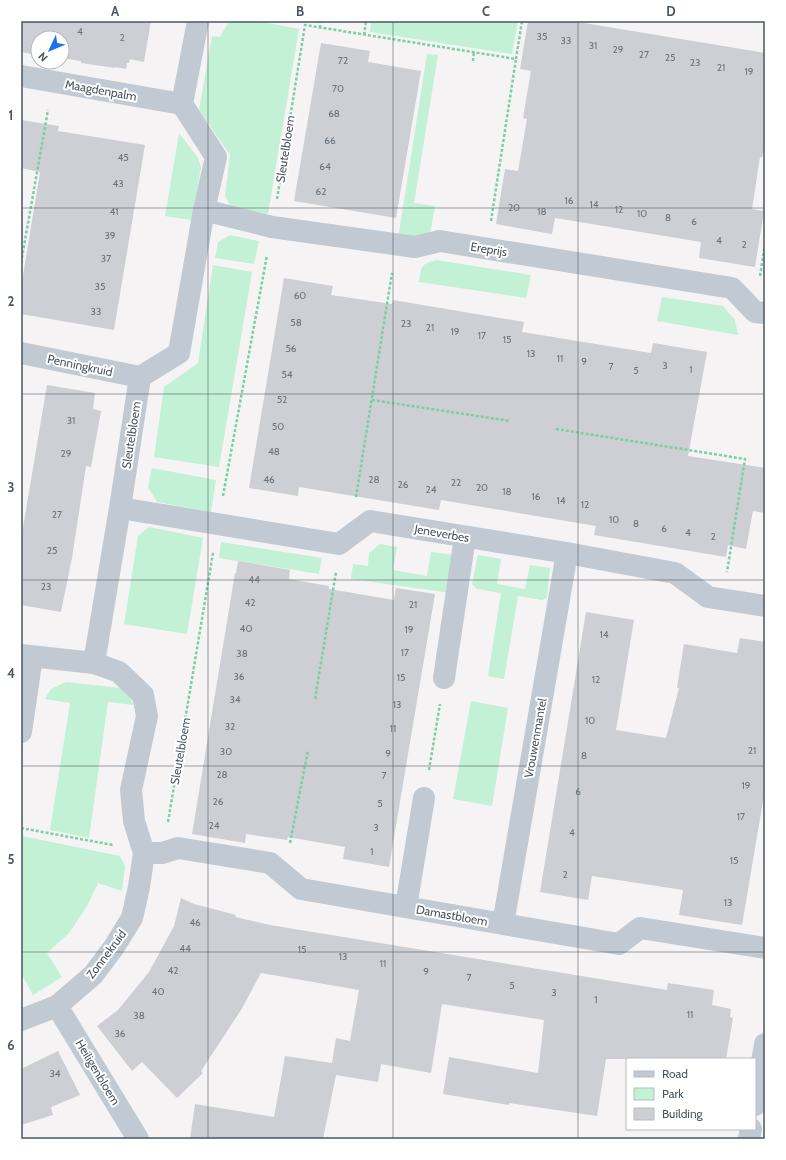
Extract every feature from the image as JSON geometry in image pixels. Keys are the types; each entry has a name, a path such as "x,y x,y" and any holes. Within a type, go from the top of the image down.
{"street":[{"path":"140,377 179,354 204,210 216,157 182,104 198,21"},
{"name":"Maagdenpalm","path":"21,76 182,104"},
{"name":"Ereprijs","path":"204,210 272,227 415,248 440,241 732,288 755,312 765,314"},
{"name":"Penningkruid","path":"21,352 140,377"},
{"name":"Sleutelbloem","path":"94,663 140,377"},
{"path":"120,508 218,524 344,540"},
{"name":"Jeneverbes","path":"344,540 370,521 567,553 675,573 708,597 765,606"},
{"path":"444,678 465,537"},
{"name":"Vrouwenmantel","path":"503,924 567,553"},
{"path":"21,732 27,656 94,663 119,672 143,695 147,716 131,790 134,821 153,853"},
{"path":"406,907 424,798"},
{"name":"Damastbloem","path":"153,853 178,848 270,863 301,889 619,944 640,928 765,948"},
{"name":"Zonnekruid","path":"21,1020 57,1006 93,975 114,947 132,918 139,887 153,853"},
{"name":"Heiligenbloem","path":"57,1006 138,1139"},
{"path":"756,1099 765,1044"}],"path":[{"path":"320,21 320,28 516,59"},
{"path":"364,34 366,21"},
{"path":"487,248 522,21"},
{"name":"Sleutelbloem","path":"153,853 218,524 272,227 305,25 320,28"},
{"path":"473,61 474,52"},
{"path":"21,263 52,82"},
{"path":"315,699 336,572 344,540 372,400 396,244"},
{"path":"372,400 510,421"},
{"path":"556,429 745,459 723,599"},
{"path":"424,798 444,678"},
{"path":"284,875 308,750"},
{"path":"21,828 153,853"}],"green space":[{"path":"232,21 257,21 299,29 268,214 232,209 225,196 230,155 199,110 212,36 220,37 228,23"},
{"path":"371,21 518,21 512,54 370,32"},
{"path":"427,54 438,55 414,203 435,206 430,234 398,239"},
{"path":"179,133 198,158 201,167 192,220 165,216"},
{"path":"230,235 259,241 254,264 215,258 218,242"},
{"path":"436,260 531,275 526,298 419,282 423,266"},
{"path":"213,265 252,272 219,467 154,457 164,387 198,363"},
{"path":"662,297 723,306 735,320 738,335 657,321"},
{"path":"152,468 216,480 211,512 157,502 148,487"},
{"path":"149,527 203,538 187,634 124,624 138,536"},
{"path":"221,542 322,558 319,574 219,558"},
{"path":"380,544 397,547 393,570 427,576 431,552 454,555 451,593 351,579 353,564 368,566 369,553"},
{"path":"478,555 501,559 497,584 525,589 530,565 550,568 547,598 542,600 518,596 504,679 488,676 501,593 477,589 472,584"},
{"path":"66,682 120,688 129,693 133,705 108,702 89,838 50,830 70,703 45,699 51,689"},
{"path":"471,701 508,708 492,806 453,799"},
{"path":"22,836 120,856 125,866 122,891 98,883 87,906 69,933 47,953 62,977 33,995 21,973"}],"building":[{"path":"21,21 151,21 144,62 130,59 129,63 127,63 126,69 81,63 81,61 70,59 70,30 30,30 30,54 21,52"},
{"path":"528,21 572,21 765,53 765,142 762,158 760,157 752,209 764,211 755,267 699,258 701,242 653,234 555,218 552,234 496,224 505,169 518,171 527,119 523,118 531,71 520,69"},
{"path":"321,43 370,51 368,62 421,71 396,218 294,201"},
{"path":"21,120 59,126 58,131 145,145 114,330 21,314 21,288 40,172 21,168"},
{"path":"284,278 333,286 331,295 392,304 393,300 524,322 522,332 651,353 653,343 707,352 688,456 765,468 765,513 753,511 746,549 728,545 726,557 594,535 596,526 441,500 439,510 299,487 298,496 249,488"},
{"path":"47,385 95,393 93,409 101,411 91,467 86,466 72,558 61,612 21,605 21,539"},
{"path":"238,561 290,570 289,579 329,586 329,589 394,600 396,588 435,594 389,867 343,859 345,847 288,837 287,840 246,834 245,843 192,834"},
{"path":"586,612 634,620 616,730 666,738 679,688 677,688 684,644 737,653 740,638 765,642 765,789 742,925 679,915 683,890 592,876 588,900 540,892"},
{"path":"181,898 194,904 236,915 235,917 270,925 667,990 668,983 714,990 712,1005 731,1009 730,1017 733,1018 726,1058 606,1059 597,1116 509,1103 509,1105 443,1094 449,1057 538,1073 544,1020 442,1004 431,1073 381,1064 378,1082 336,1075 323,1139 190,1139 195,1104 274,1117 285,1056 332,1063 336,1038 350,1041 359,990 261,973 241,1010 201,1071 203,1073 177,1098 142,1062 132,1071 97,1026 118,1010 149,972 174,926"},
{"path":"58,1051 80,1095 51,1107 53,1115 21,1125 21,1069"}]}
